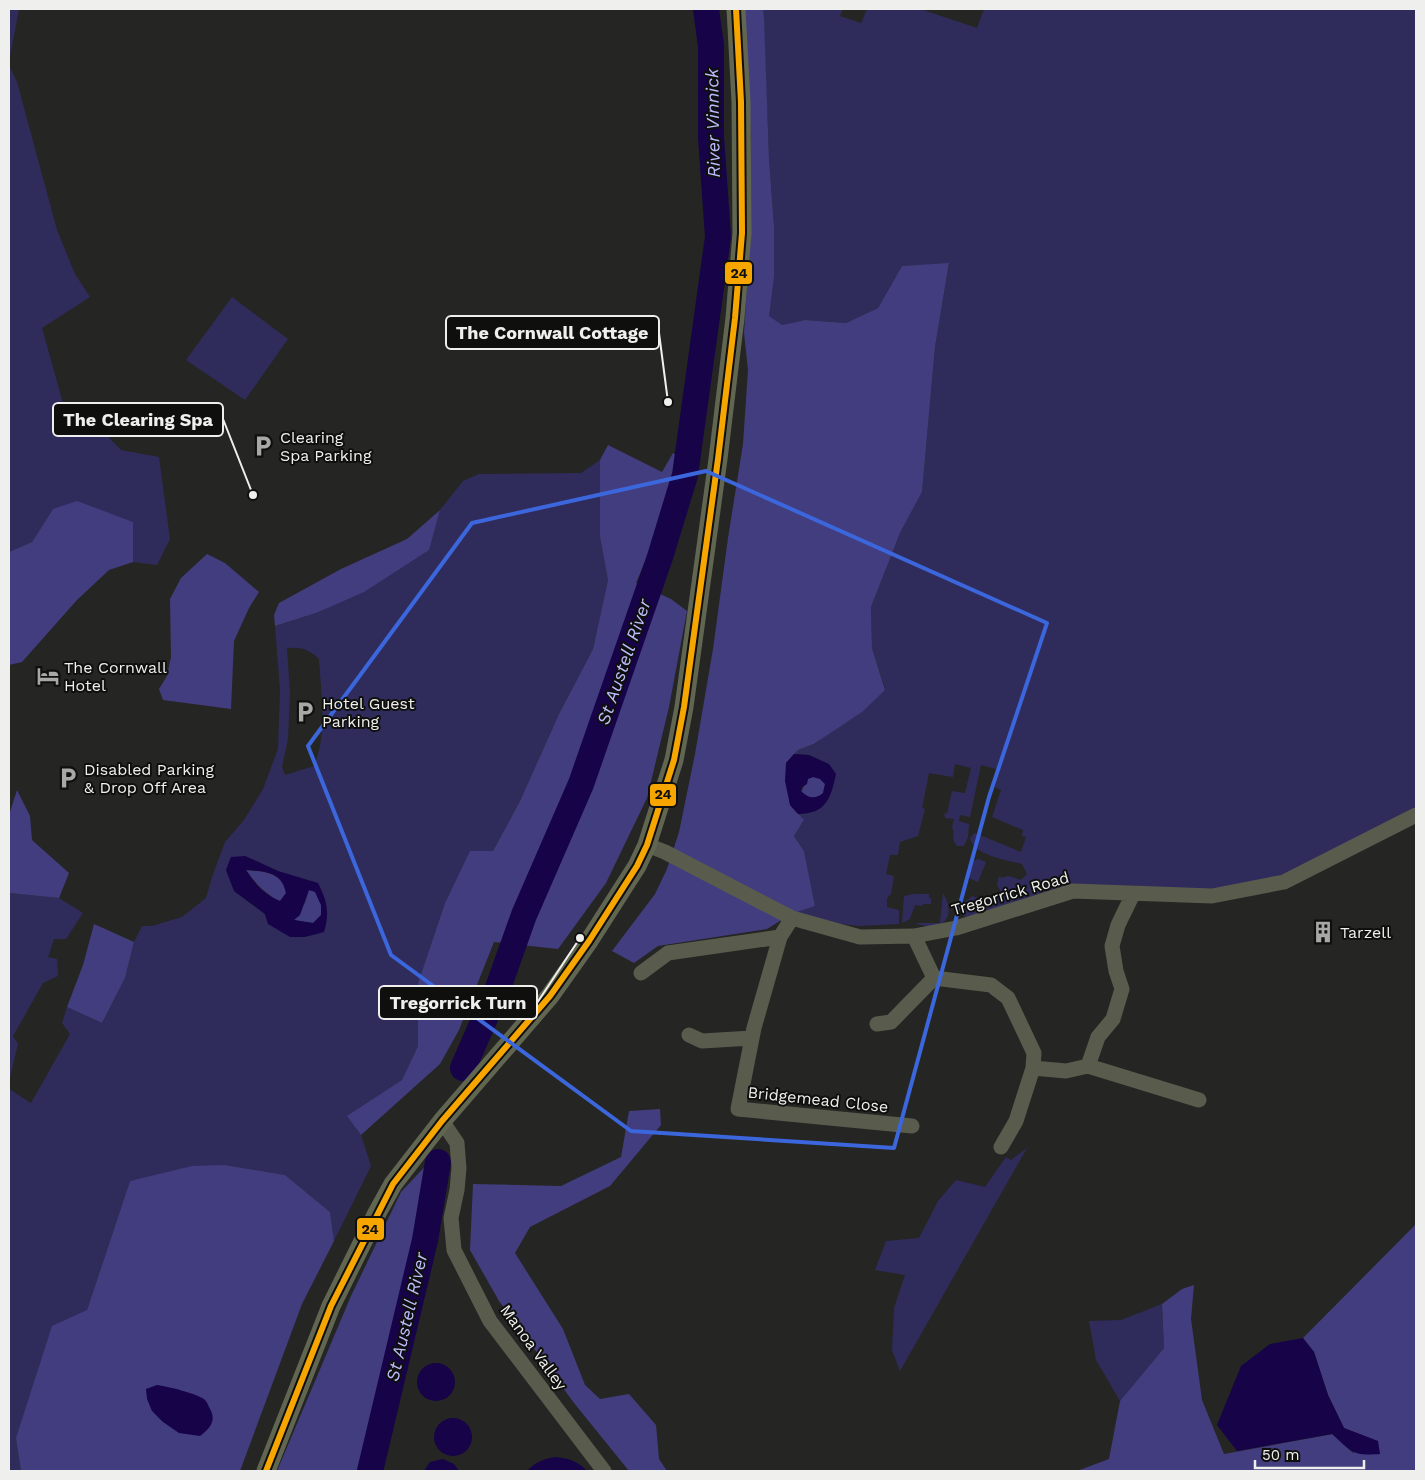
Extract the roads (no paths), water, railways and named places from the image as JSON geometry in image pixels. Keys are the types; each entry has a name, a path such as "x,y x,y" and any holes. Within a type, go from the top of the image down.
{"main road":[{"path":"266,1471 331,1306 376,1213 394,1184 442,1121 550,996 589,941 637,866 647,845 674,760 684,707 718,459 734,318 742,233 741,102 736,9"}],"street":[{"name":"Tregorrick Road","path":"647,845 665,852 792,918 860,937 914,936 956,928 1073,891 1212,896 1284,882 1416,816"},
{"path":"1088,1066 1098,1037 1113,1019 1122,989 1116,971 1112,946 1118,925 1133,894"},
{"name":"Bridgemead Close","path":"792,918 780,937 752,1038 738,1109 912,1126"},
{"path":"914,936 934,978"},
{"path":"641,973 668,953 780,937"},
{"path":"877,1024 891,1022 934,978"},
{"path":"934,978 991,985 1008,998 1034,1053 1034,1068 1016,1121 1001,1147"},
{"path":"688,1036 702,1041 752,1038"},
{"path":"1034,1068 1066,1071 1088,1066 1199,1100"},
{"name":"Manoa Valley","path":"442,1121 457,1143 458,1182 451,1218 454,1250 490,1320 604,1471"}],"waterway":[{"name":"St Austell River","path":"463,1068 498,988 524,915 581,784 660,557 685,475 718,237 711,137 711,46 706,9"},
{"name":"St Austell River","path":"370,1471 425,1240 438,1162"}],"place":[{"name":"The Cornwall Cottage","path":"668,402"},
{"name":"Clearing Spa Parking","path":"263,446"},
{"name":"The Clearing Spa","path":"253,495"},
{"name":"The Cornwall Hotel","path":"48,676"},
{"name":"Hotel Guest Parking","path":"305,712"},
{"name":"Disabled Parking & Drop Off Area","path":"68,778"},
{"name":"Tarzell","path":"1323,932"},
{"name":"Tregorrick Turn","path":"580,938"}],"water label":[{"name":"River Vinnick","path":"713,123"}]}
